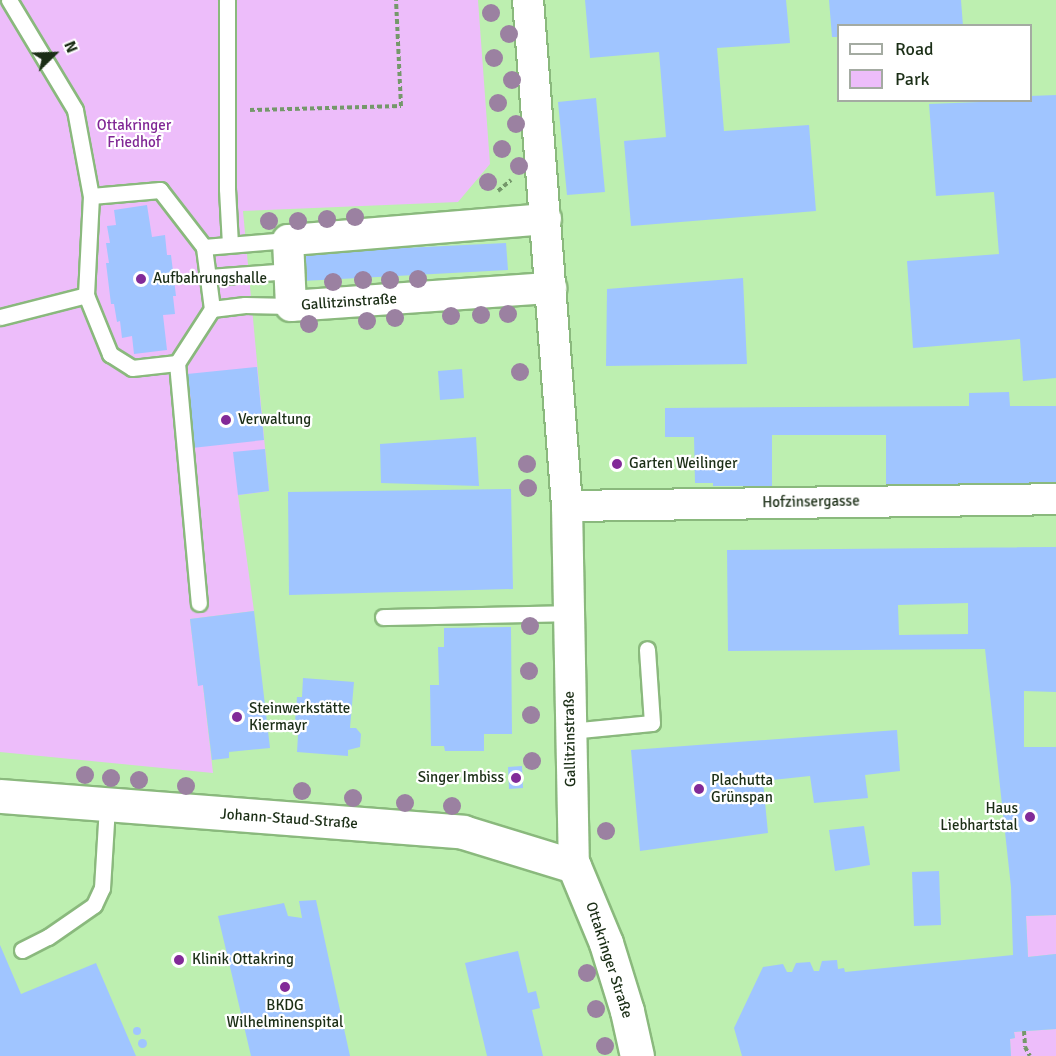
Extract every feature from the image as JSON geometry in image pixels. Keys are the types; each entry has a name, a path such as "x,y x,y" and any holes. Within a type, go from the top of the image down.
{"street":[{"name":"Gallitzinstraße","path":"528,0 567,506 574,866"},
{"path":"288,240 546,219"},
{"name":"Gallitzinstraße","path":"288,240 291,306 551,288"},
{"name":"Hofzinsergasse","path":"567,506 1056,499"},
{"name":"Johann-Staud-Straße","path":"0,796 463,832 574,866"},
{"name":"Ottakringer Straße","path":"574,866 606,943 627,1011 637,1056"}],"lane":[{"path":"9,0 75,110 91,196 86,295 110,354 132,368 177,363"},
{"path":"227,0 227,111 238,243"},
{"path":"91,196 160,190 204,247 212,309 177,363 199,603"},
{"path":"204,247 288,240"},
{"path":"209,277 290,271"},
{"path":"0,317 86,295"},
{"path":"212,309 251,305 291,306"},
{"path":"383,617 568,613"},
{"path":"570,731 652,723 647,649"},
{"path":"22,950 48,937 94,905 102,888 107,806"}],"path":[{"path":"227,111 401,106 396,0"},
{"path":"1024,1031 1025,1047 1030,1056"}],"green space":[{"name":"Ottakringer Friedhof","path":"0,0 478,0 490,164 458,202 243,211 269,491 238,495 254,611 190,619 198,685 203,685 213,773 0,752"},
{"path":"1056,915 1056,954 1028,957 1026,916"},
{"path":"1056,1029 1056,1056 1011,1056 1010,1039 1015,1038 1014,1032"}],"building":[{"path":"585,0 786,0 790,43 717,48 724,131 809,125 816,211 631,226 624,141 666,137 659,52 590,58"},
{"path":"829,0 961,0 963,24 837,24 837,37 832,37"},
{"path":"1056,95 1056,378 1023,381 1020,339 913,348 907,261 999,254 994,192 936,196 929,104 1032,102 1032,96"},
{"path":"596,98 605,192 567,195 558,102"},
{"name":"Aufbahrungshalle","path":"147,205 152,237 165,235 167,255 171,255 176,296 173,296 175,314 163,315 167,350 134,354 132,336 122,338 120,321 117,322 114,304 111,304 106,263 109,263 106,243 110,243 107,226 116,225 114,210"},
{"path":"506,243 508,270 303,281 301,253"},
{"path":"743,278 747,364 606,366 607,289"},
{"name":"Verwaltung","path":"257,367 264,440 192,448 187,400 191,400 187,374"},
{"path":"462,369 464,398 440,400 438,371"},
{"path":"1009,392 1010,406 1056,406 1056,484 886,485 886,435 772,435 772,486 713,486 713,483 695,483 694,437 665,437 665,408 969,406 969,393"},
{"path":"476,437 479,486 381,483 380,444"},
{"path":"265,449 269,491 238,495 233,452"},
{"path":"511,489 513,589 289,595 288,492"},
{"name":"Haus Liebhartstal","path":"1056,547 1056,692 1024,691 1024,747 1056,747 1056,915 1026,916 1028,957 1056,954 1056,1029 1014,1032 1015,1038 1010,1039 1011,1056 742,1056 734,1028 763,967 783,964 787,972 792,972 796,963 810,962 814,971 819,971 822,961 837,960 838,969 844,968 845,972 1013,955 1011,887 985,649 728,651 727,550","holes":["968,603 968,634 899,635 898,605"]},
{"name":"Steinwerkstätte Kiermayr","path":"254,611 270,748 229,752 229,758 212,760 203,685 198,686 190,619"},
{"path":"511,627 512,734 484,734 484,751 445,751 444,746 431,746 430,685 439,685 438,647 444,647 444,628"},
{"path":"303,678 354,682 350,728 356,728 361,734 360,747 348,750 348,756 297,752 298,735 294,734 297,697 302,697"},
{"name":"Plachutta Grünspan","path":"897,730 900,771 865,775 868,798 814,803 810,776 763,781 768,833 640,851 631,750"},
{"name":"Singer Imbiss","path":"522,766 523,788 509,789 508,767"},
{"path":"864,826 870,865 835,871 829,830"},
{"path":"939,871 941,925 914,926 912,872"},
{"name":"BKDG Wilhelminenspital","path":"316,900 350,1056 251,1056 218,916 284,903 288,916 302,918 299,901"},
{"path":"0,945 21,994 96,963 136,1056 0,1056"},
{"path":"518,951 528,993 536,991 540,1008 532,1010 543,1056 487,1056 465,963"},
{"path":"137,1027 141,1031 137,1035 133,1031"},
{"path":"142,1039 146,1043 142,1047 138,1043"}],"place":[{"name":"Aufbahrungshalle","path":"141,279"},
{"name":"Verwaltung","path":"226,420"},
{"name":"Garten Weilinger","path":"617,464"},
{"name":"Steinwerkstätte Kiermayr","path":"237,717"},
{"name":"Singer Imbiss","path":"516,778"},
{"name":"Plachutta Grünspan","path":"699,789"},
{"name":"Haus Liebhartstal","path":"1030,817"},
{"name":"Klinik Ottakring","path":"179,960"},
{"name":"BKDG Wilhelminenspital","path":"285,987"}]}
